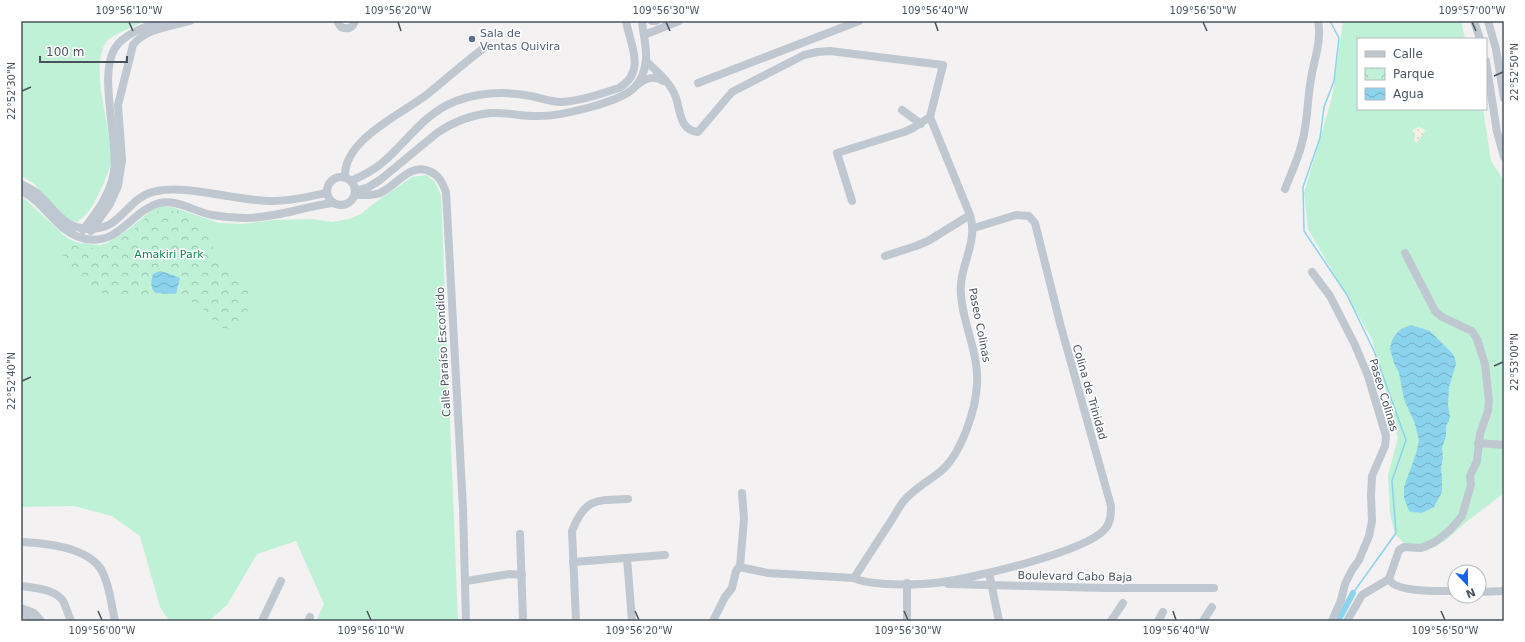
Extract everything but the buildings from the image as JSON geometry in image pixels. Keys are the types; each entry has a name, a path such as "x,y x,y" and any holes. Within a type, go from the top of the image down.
{"street":[{"path":"77,237 93,218 108,193 114,172 115,151 108,84 112,54 119,44 125,39 147,27 163,21"},
{"path":"87,240 93,228 110,204 118,186 122,160 118,105 133,45 145,34 190,21"},
{"path":"337,21 341,27 347,29 352,27 355,21"},
{"path":"332,203 326,193 326,188 331,180 335,178 348,179 374,169 384,162 427,118 455,102 475,95 500,93 531,96 559,102 573,101 619,88 626,84 634,71 635,62 626,21"},
{"path":"635,87 640,79 646,61 642,21"},
{"path":"644,35 680,21"},
{"path":"698,83 859,21"},
{"path":"1285,189 1303,142 1309,90 1319,36 1318,21"},
{"path":"1474,21 1480,38"},
{"path":"1488,21 1496,49 1504,98"},
{"path":"21,191 35,200 59,224 77,237 87,240 103,239 116,234 147,209 163,203 183,206 212,215 247,218 332,203 336,205 345,205 353,200 355,193 348,179 346,164 358,146 369,135 425,96 484,48"},
{"path":"646,61 668,83 676,97 683,124 689,130 698,132 732,92 804,56 817,52 830,52 943,65 930,116 921,124 904,132 837,153 852,201"},
{"path":"1487,68 1497,132 1504,157"},
{"path":"355,193 380,180 445,127 466,118 492,113 536,116 555,115 611,100 629,92 645,80 655,77 668,83"},
{"path":"902,110 921,124"},
{"path":"930,116 974,228"},
{"name":"Calle Paraíso Escondido","path":"355,193 380,193 395,184 410,171 422,169 430,171 439,178 446,192 466,581 466,621"},
{"path":"21,184 35,192 66,223 84,229 103,227 113,224 139,198 150,192 161,190 182,190 258,201 302,199 326,193"},
{"path":"886,256 928,241 970,215"},
{"name":"Colina de Trinidad","path":"974,228 1016,215 1029,216 1036,226 1061,327 1111,506 1111,515 1108,525 1100,534 1091,540 1064,550"},
{"name":"Paseo Colinas","path":"854,578 903,503 914,490 938,474 951,461 959,448 975,403 977,370 962,303 960,286 974,228"},
{"path":"1347,621 1362,595 1389,579 1399,550 1404,547 1421,548 1435,542 1450,530 1462,516 1471,485 1470,476 1477,461 1478,443 1481,429 1489,406 1484,359 1480,344 1472,331 1442,317 1435,311 1405,253"},
{"name":"Paseo Colinas","path":"1312,272 1330,296 1355,345 1368,376 1386,436 1385,446 1372,476 1372,521 1369,536 1359,560 1345,584 1341,600 1332,621"},
{"path":"1478,443 1504,445"},
{"path":"713,621 725,597 732,588 737,568 740,567 744,518 742,493"},
{"path":"576,621 572,531 577,519 592,502 628,499"},
{"path":"520,534 523,621"},
{"path":"21,542 63,547 89,557 96,563 105,578 115,621"},
{"name":"Boulevard Cabo Baja","path":"936,583 989,573 1034,561 1064,550"},
{"path":"573,562 665,555"},
{"path":"627,558 632,621"},
{"name":"Boulevard Cabo Baja","path":"740,567 768,573 854,578 868,583 936,583 992,586 1105,588 1214,588"},
{"path":"989,573 999,621"},
{"path":"466,581 510,574 522,575"},
{"path":"1389,579 1392,584 1400,587 1418,590 1447,591"},
{"path":"262,621 281,581"},
{"path":"907,583 907,621"},
{"path":"21,586 48,591 58,596 64,601 71,621"},
{"path":"1487,592 1504,591"},
{"path":"1111,621 1123,603"},
{"path":"1203,621 1212,607"},
{"path":"21,608 34,613 41,621"},
{"path":"1158,621 1164,612"},
{"path":"21,614 31,621"}],"green space":[{"path":"21,21 145,21 119,33 107,41 102,52 100,81 111,159 105,179 93,205 77,222 69,220 33,183 21,176"},
{"path":"1343,21 1461,21 1465,38 1357,38 1357,110 1483,110 1491,161 1504,181 1504,493 1466,522 1446,540 1427,551 1411,550 1395,534 1390,514 1388,475 1398,438 1372,339 1308,229 1304,193 1332,98"},
{"path":"427,175 435,182 441,195 458,621 316,621 324,604 296,541 257,554 227,605 209,621 169,621 160,607 140,536 112,516 74,506 21,507 21,197 67,238 76,242 100,245 107,243 129,229 153,209 163,206 172,207 219,223 243,224 274,220 313,219 332,222 349,219 361,214 412,177"},
{"name":"Amakiri Park","path":"156,211 179,211 193,216 202,223 220,263 225,268 235,271 244,279 249,288 247,323 232,329 224,328 215,323 210,315 203,309 178,296 157,296 135,299 113,297 103,294 76,279 70,273 64,261 63,243 74,246 103,249 130,233 148,216"}],"sand":[{"path":"1419,127 1425,131 1417,143 1414,141 1415,135 1412,130"}],"water":[{"path":"160,271 180,278 176,294 155,293 153,291 151,282 153,274"},
{"path":"1411,325 1430,331 1451,352 1455,358 1456,364 1449,387 1448,405 1450,417 1446,426 1446,436 1442,448 1442,492 1434,507 1422,513 1409,511 1404,498 1404,487 1416,454 1419,440 1415,424 1404,399 1399,373 1390,349 1392,340 1396,334 1401,329"}],"waterway":[{"path":"1330,21 1339,38 1334,81 1324,107 1320,138 1303,187 1304,231 1347,295 1374,351 1406,440 1392,481 1396,533 1353,593"},
{"path":"1338,621 1353,593"}],"place":[{"name":"Sala de Ventas Quivira","path":"472,39"}]}
